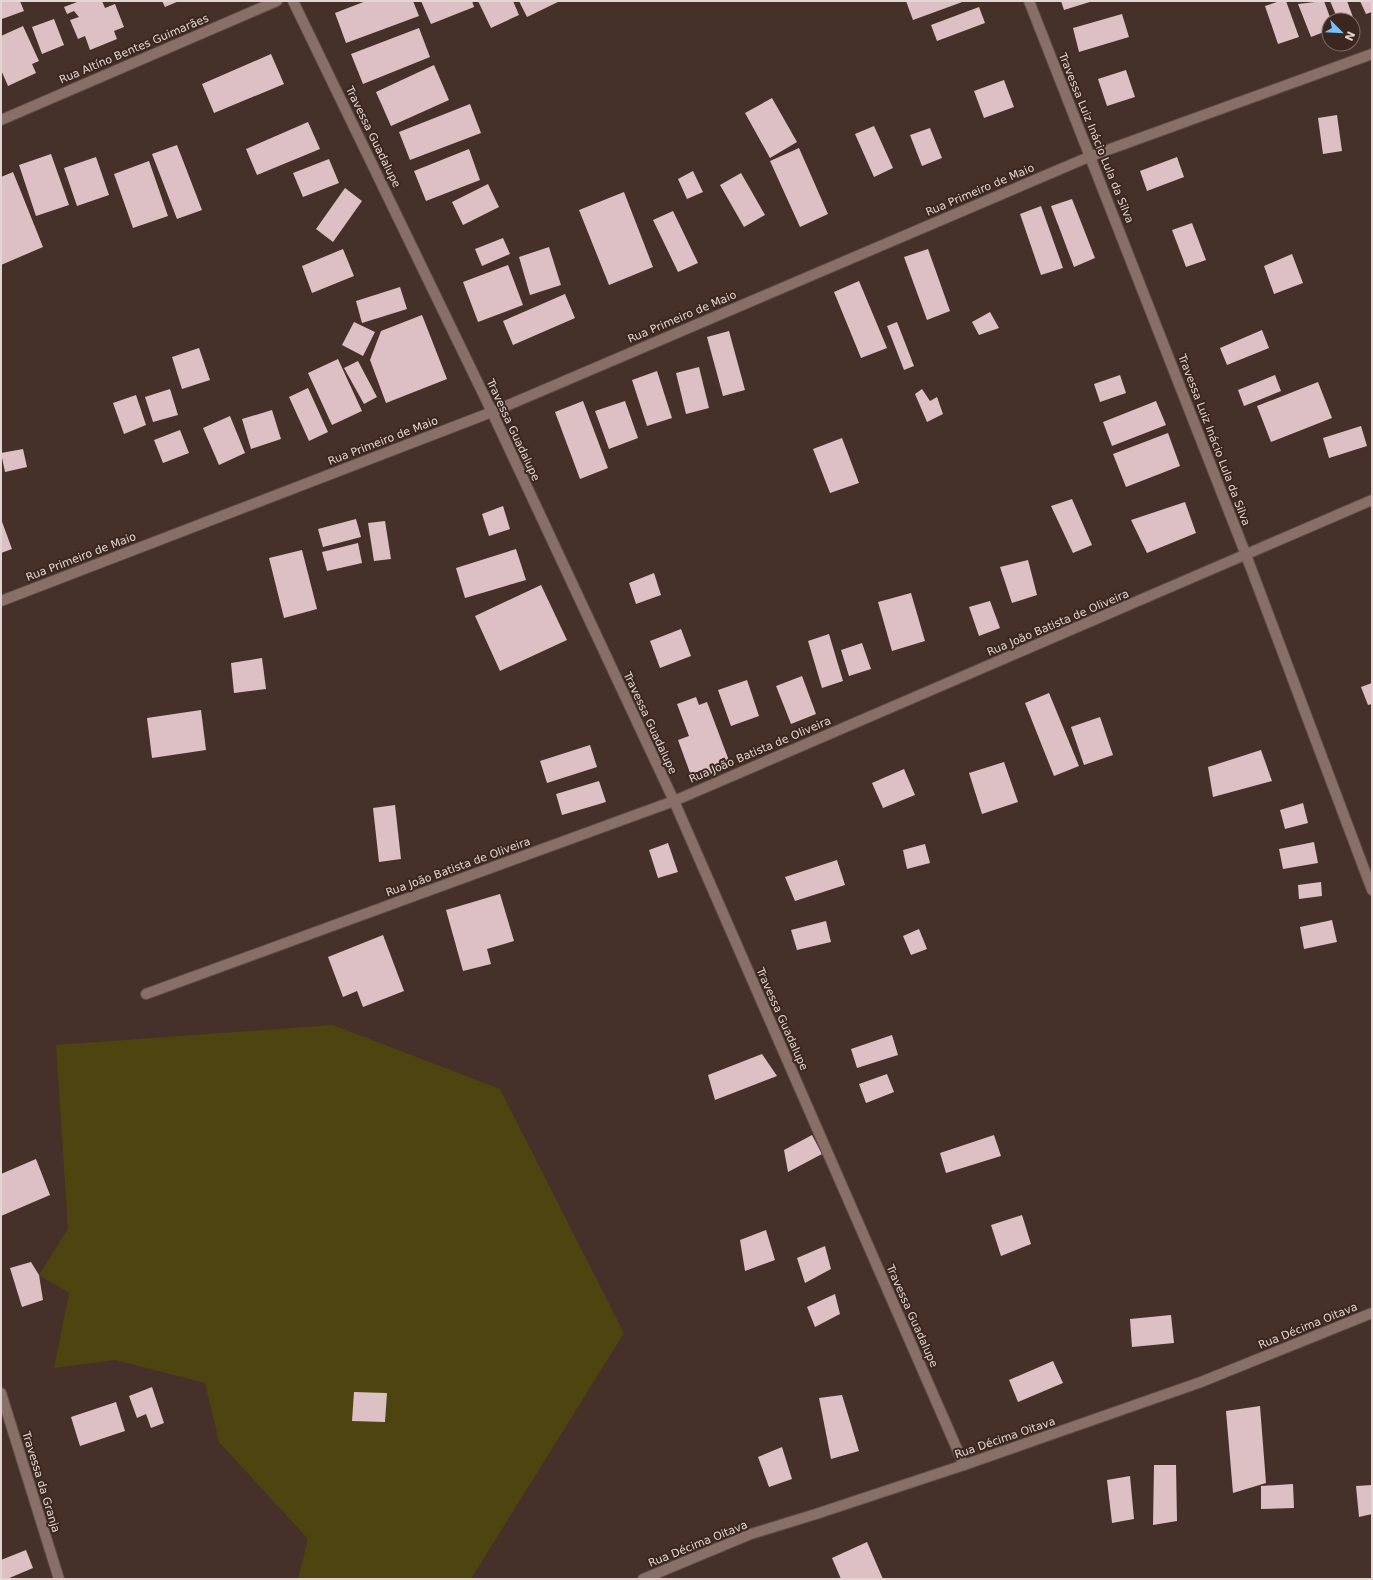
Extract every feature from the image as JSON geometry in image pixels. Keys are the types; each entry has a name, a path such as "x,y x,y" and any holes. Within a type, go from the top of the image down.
{"street":[{"name":"Rua Altíno Bentes Guimarães","path":"1,120 277,1"},
{"name":"Travessa Guadalupe","path":"293,1 492,412 674,801 964,1465"},
{"name":"Travessa Luiz Inácio Lula da Silva","path":"1029,1 1246,555 1371,884"},
{"name":"Rua Primeiro de Maio","path":"1,601 492,412 1091,156 1372,54"},
{"name":"Rua João Batista de Oliveira","path":"146,994 674,801 1372,500"},
{"name":"Rua Décima Oitava","path":"643,1579 751,1534 964,1465 1201,1382 1372,1313"},
{"name":"Travessa da Granja","path":"1,1393 58,1579"}],"shaded area":[{"path":"333,1025 500,1089 624,1333 471,1579 298,1579 308,1539 219,1442 205,1383 115,1360 54,1368 69,1293 39,1275 68,1229 56,1045"}],"building":[{"path":"1,1 20,1 24,11 2,19"},
{"path":"76,1 102,1 105,8 115,4 124,27 114,31 117,39 90,50 85,36 78,39 70,20 79,17 74,11 67,14 64,7 77,2"},
{"path":"162,1 179,1 165,7"},
{"path":"366,1 413,1 419,16 346,43 335,13"},
{"path":"421,1 472,1 474,7 431,24"},
{"path":"478,1 513,1 519,15 491,28"},
{"path":"519,1 560,1 527,17"},
{"path":"906,1 965,1 913,20"},
{"path":"1061,1 1093,1 1064,10"},
{"path":"1280,1 1286,1 1299,37 1278,44 1265,6"},
{"path":"1324,1 1328,12 1321,12 1321,33 1311,37 1298,4"},
{"path":"1330,1 1347,1 1351,12 1335,12"},
{"path":"1360,1 1372,1 1372,12 1366,14"},
{"path":"979,7 985,23 937,41 931,25"},
{"path":"1122,14 1129,37 1079,52 1073,28"},
{"path":"54,19 64,45 42,54 32,27"},
{"path":"23,26 39,61 32,64 36,73 8,86 1,70 1,36"},
{"path":"419,28 430,57 363,84 351,54"},
{"path":"271,54 284,84 214,113 202,84"},
{"path":"434,65 449,100 391,126 376,92"},
{"path":"1126,70 1135,97 1107,106 1098,79"},
{"path":"1004,80 1014,107 984,118 974,91"},
{"path":"772,98 797,142 770,158 745,113"},
{"path":"470,104 481,133 410,160 399,132"},
{"path":"1337,115 1342,151 1323,154 1318,118"},
{"path":"308,122 320,149 257,175 246,149"},
{"path":"874,126 893,168 874,177 855,134"},
{"path":"930,128 942,158 922,166 910,135"},
{"path":"177,145 202,210 177,219 152,154"},
{"path":"799,148 828,214 800,227 770,161"},
{"path":"469,149 480,180 426,201 414,171"},
{"path":"51,154 69,205 36,216 19,165"},
{"path":"96,157 109,195 77,206 64,168"},
{"path":"1177,157 1184,177 1147,191 1140,171"},
{"path":"329,159 339,183 303,197 293,173"},
{"path":"149,161 168,216 133,228 114,174"},
{"path":"693,171 703,192 687,199 678,179"},
{"path":"13,172 43,247 1,265 1,177"},
{"path":"741,173 765,215 744,227 720,185"},
{"path":"488,184 499,207 463,225 452,202"},
{"path":"345,188 362,201 333,242 316,229"},
{"path":"624,192 653,267 609,285 579,210"},
{"path":"1072,199 1095,258 1074,267 1051,206"},
{"path":"1041,206 1063,268 1041,275 1020,214"},
{"path":"673,211 698,263 678,272 653,220"},
{"path":"1192,223 1206,260 1186,267 1172,230"},
{"path":"503,238 510,254 482,266 475,249"},
{"path":"549,247 561,285 530,295 519,257"},
{"path":"343,249 354,276 312,293 302,266"},
{"path":"928,249 950,311 927,320 904,257"},
{"path":"1292,254 1303,283 1274,294 1264,266"},
{"path":"508,265 523,305 478,322 463,282"},
{"path":"859,281 887,348 861,358 834,292"},
{"path":"400,287 407,309 362,323 356,301"},
{"path":"565,294 575,318 513,345 503,321"},
{"path":"990,312 999,328 979,335 972,322"},
{"path":"422,315 447,379 386,403 370,360 381,331"},
{"path":"354,322 375,332 363,356 342,345"},
{"path":"897,322 914,366 904,370 887,326"},
{"path":"1262,330 1269,348 1227,365 1220,348"},
{"path":"729,331 745,390 723,396 707,337"},
{"path":"199,348 210,380 182,389 172,357"},
{"path":"338,359 362,411 332,425 308,373"},
{"path":"358,361 377,397 364,404 344,368"},
{"path":"699,367 709,408 686,414 676,373"},
{"path":"657,371 672,418 647,426 632,380"},
{"path":"1120,375 1126,393 1100,402 1094,384"},
{"path":"1275,375 1281,391 1244,406 1238,390"},
{"path":"1318,382 1332,418 1271,442 1257,406"},
{"path":"308,388 328,432 309,441 289,397"},
{"path":"170,389 178,415 153,422 145,397"},
{"path":"922,389 930,401 937,397 943,414 927,422 915,394"},
{"path":"136,395 146,425 124,434 113,403"},
{"path":"583,401 608,468 580,479 555,412"},
{"path":"625,401 638,438 609,449 595,411"},
{"path":"1156,401 1166,425 1112,446 1103,422"},
{"path":"272,410 281,439 251,449 242,419"},
{"path":"230,416 245,453 219,465 203,428"},
{"path":"1361,426 1367,446 1329,458 1323,438"},
{"path":"180,430 189,453 163,463 154,440"},
{"path":"1168,433 1180,466 1126,487 1113,454"},
{"path":"842,438 859,483 830,493 813,449"},
{"path":"23,449 27,467 5,472 1,453"},
{"path":"1072,499 1092,545 1073,553 1051,506"},
{"path":"1185,502 1196,533 1147,553 1131,520"},
{"path":"503,506 510,529 489,536 482,514"},
{"path":"1,519 12,549 1,553"},
{"path":"356,519 361,537 323,547 318,529"},
{"path":"385,521 391,559 374,561 368,523"},
{"path":"358,543 362,563 327,571 322,552"},
{"path":"516,549 526,580 465,598 456,568"},
{"path":"302,550 317,609 284,618 269,558"},
{"path":"1028,560 1037,595 1012,603 1000,567"},
{"path":"654,573 661,595 636,604 629,583"},
{"path":"541,585 567,640 500,671 475,616"},
{"path":"911,593 925,641 892,651 878,602"},
{"path":"990,601 1000,628 979,636 969,607"},
{"path":"681,629 691,656 660,668 650,641"},
{"path":"829,634 843,681 822,688 808,641"},
{"path":"862,643 871,669 849,676 841,650"},
{"path":"262,658 266,689 234,693 231,663"},
{"path":"802,676 816,714 791,724 776,686"},
{"path":"747,680 759,716 731,726 718,690"},
{"path":"1372,683 1372,704 1368,705 1361,687"},
{"path":"1049,693 1079,766 1054,776 1025,703"},
{"path":"696,697 699,705 707,702 731,766 693,781 678,740 689,736 677,704"},
{"path":"201,710 206,750 152,758 147,718"},
{"path":"1100,717 1113,755 1084,765 1071,727"},
{"path":"590,745 597,767 547,783 540,761"},
{"path":"1261,750 1272,781 1213,797 1208,767"},
{"path":"1004,762 1018,802 982,814 969,773"},
{"path":"904,769 915,795 883,808 872,783"},
{"path":"599,781 606,802 562,815 556,794"},
{"path":"1303,803 1308,823 1285,829 1280,810"},
{"path":"395,805 401,859 379,862 373,808"},
{"path":"1314,842 1318,863 1283,869 1279,849"},
{"path":"668,843 678,872 658,878 649,850"},
{"path":"925,844 930,863 907,869 903,850"},
{"path":"837,860 845,885 795,901 785,877"},
{"path":"1321,882 1322,896 1299,899 1298,885"},
{"path":"500,894 514,941 487,949 491,964 463,971 446,910"},
{"path":"1332,920 1337,942 1304,949 1300,927"},
{"path":"826,921 831,942 797,950 791,930"},
{"path":"919,929 927,949 911,955 903,936"},
{"path":"383,935 404,991 363,1007 357,991 343,997 328,957"},
{"path":"892,1035 898,1055 857,1068 851,1049"},
{"path":"762,1054 777,1076 715,1100 708,1075"},
{"path":"887,1074 894,1092 866,1103 859,1084"},
{"path":"812,1135 822,1154 788,1172 784,1150"},
{"path":"994,1135 1001,1156 946,1173 940,1153"},
{"path":"36,1159 50,1195 1,1216 1,1174"},
{"path":"1022,1215 1031,1244 1001,1256 991,1225"},
{"path":"766,1230 775,1260 745,1271 740,1240"},
{"path":"825,1246 831,1269 805,1283 797,1258"},
{"path":"31,1262 39,1275 43,1300 22,1307 10,1268"},
{"path":"835,1294 840,1314 815,1327 807,1307"},
{"path":"1171,1315 1174,1343 1132,1347 1130,1319"},
{"path":"1053,1361 1063,1383 1018,1402 1009,1380"},
{"path":"152,1387 164,1423 151,1428 146,1414 137,1418 129,1396"},
{"path":"354,1392 387,1393 385,1422 352,1421"},
{"path":"842,1395 859,1451 831,1459 819,1398"},
{"path":"116,1402 125,1431 80,1446 71,1417"},
{"path":"1260,1406 1266,1483 1233,1493 1226,1411"},
{"path":"782,1447 792,1479 769,1487 758,1457"},
{"path":"1154,1465 1176,1465 1177,1521 1153,1525"},
{"path":"1130,1476 1134,1519 1112,1523 1107,1480"},
{"path":"1293,1484 1294,1508 1261,1509 1261,1486"},
{"path":"1372,1485 1372,1514 1359,1517 1356,1486"},
{"path":"867,1542 883,1579 841,1579 832,1558"},
{"path":"26,1550 33,1568 7,1579 1,1579 1,1560"}]}
